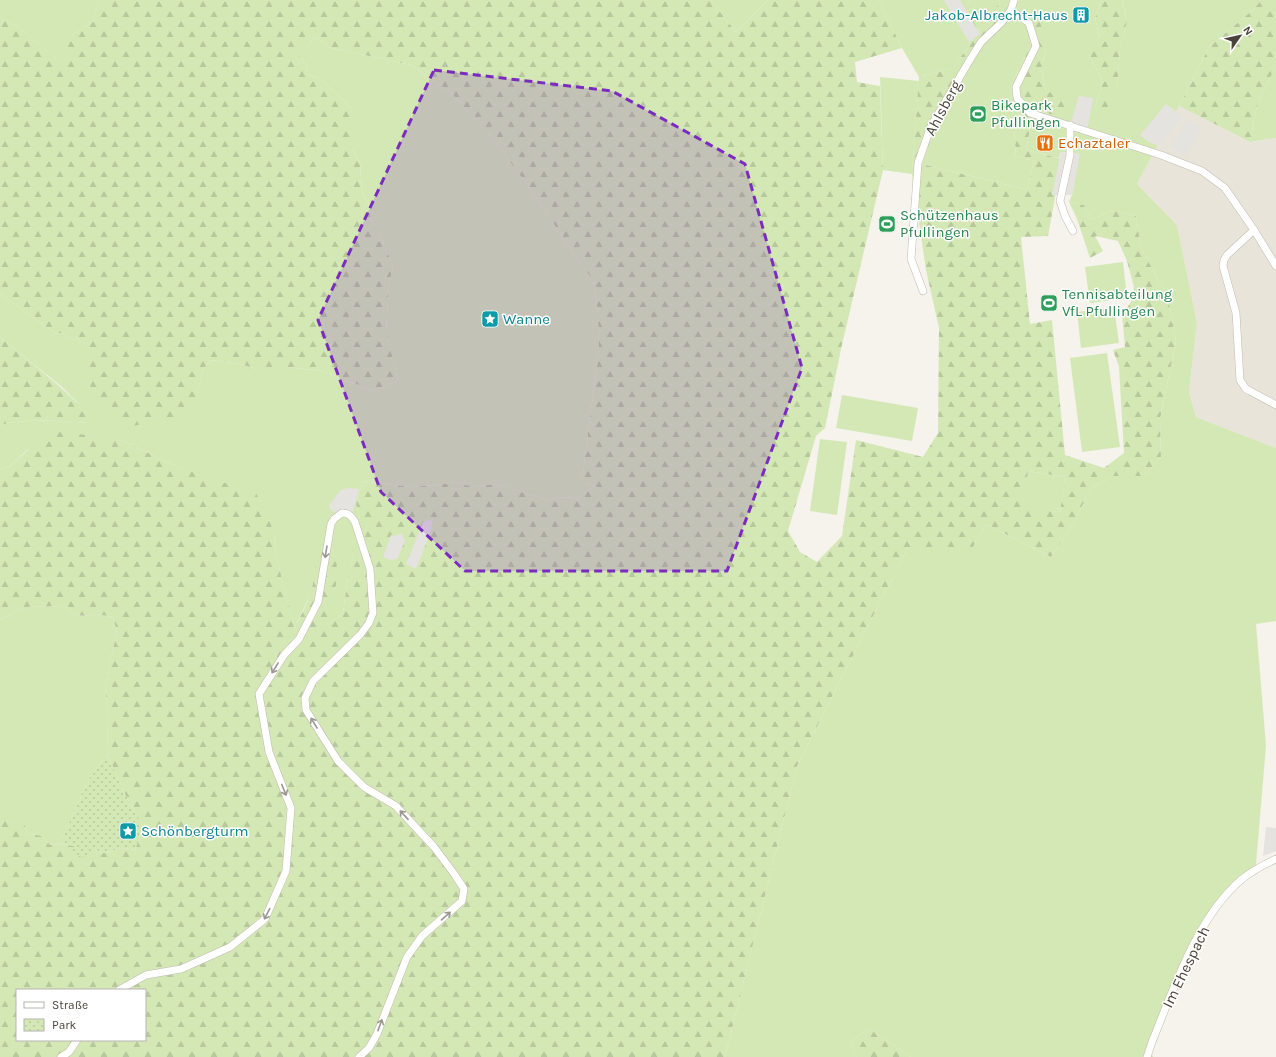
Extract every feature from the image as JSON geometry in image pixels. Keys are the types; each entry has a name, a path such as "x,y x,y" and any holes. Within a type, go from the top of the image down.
{"street":[{"path":"1014,0 1011,10 1029,23 1036,46 1016,87 1016,98 1030,113 1161,155 1202,170 1225,188 1254,230 1276,266"},
{"name":"Ahlsberg","path":"923,291 911,259 918,163 931,126 971,58 981,42 1002,22 1011,10"},
{"path":"1070,125 1070,155 1060,202 1073,231"},
{"path":"1254,230 1226,255 1223,266 1236,313 1240,380 1250,392 1276,405"},
{"path":"121,989 146,975 181,969 230,947 265,919 286,870 291,808 269,752 259,694 284,655 299,640 318,602 331,524 334,519 342,513 347,513 355,522 370,569 373,613 369,623 360,635 313,681 306,698 306,710 338,761 364,787 396,806 434,847 464,889 462,901 422,936 407,957 377,1034 370,1048 359,1057"},
{"name":"Im Ehespach","path":"1147,1057 1154,1035 1189,952 1213,912 1242,878 1276,858"},
{"path":"61,1057 69,1052 76,1041"}],"highlighted area":[{"path":"434,70 612,91 745,164 802,368 727,571 465,571 381,492 318,320"}],"shaded area":[{"path":"944,0 960,0 980,34 969,42"},
{"path":"1079,96 1093,98 1087,131 1070,125"},
{"path":"1166,104 1183,117 1160,146 1149,142 1140,135"},
{"path":"1179,106 1250,142 1276,138 1276,448 1196,417 1189,392 1197,323 1177,225 1137,184"},
{"path":"1188,120 1202,128 1185,155 1170,147"},
{"path":"1061,152 1080,154 1072,195 1052,195"},
{"path":"348,488 359,489 352,514 337,513 331,510 329,505 341,490"},
{"path":"433,519 430,533 416,569 406,564 423,522"},
{"path":"401,533 405,541 397,559 391,560 383,557 391,535 396,536"},
{"path":"1266,827 1276,828 1276,851 1263,856"}],"green space":[{"path":"0,0 99,0 93,22 73,34 62,63 17,26 0,18"},
{"path":"99,0 711,0 736,32 768,0 879,0 902,48 855,62 857,82 880,86 883,170 841,349 825,428 816,436 788,531 800,552 817,562 842,536 856,440 923,457 938,433 939,328 926,270 912,174 919,77 953,68 980,30 965,25 949,0 968,0 975,18 989,23 1011,16 1004,25 983,45 935,128 922,164 1027,190 1034,161 1016,156 1011,86 1031,45 1026,26 1040,22 1047,49 1041,69 1046,91 1066,98 1065,119 1034,109 1026,150 1062,159 1048,236 1021,237 1030,324 1052,320 1065,455 1104,468 1124,453 1119,367 1113,350 1125,347 1122,315 1131,302 1134,287 1127,261 1118,241 1095,236 1103,251 1090,258 1077,219 1069,202 1084,205 1092,220 1111,210 1136,216 1141,248 1168,297 1176,341 1160,419 1161,457 1144,476 1113,476 1091,488 1074,522 1051,557 986,524 973,547 908,547 797,766 725,1057 0,1057 0,819 13,818 24,824 29,834 43,836 50,845 60,844 94,849 103,853 122,848 135,850 143,826 126,796 107,754 108,717 105,684 117,632 113,617 96,614 86,616 76,615 65,606 24,607 0,620 0,470 10,466 50,430 121,440 180,468 256,493 274,533 276,555 294,628 311,592 315,574 316,554 337,558 336,585 326,626 343,613 353,553 362,549 352,524 360,519 356,504 363,481 410,487 456,482 473,487 495,484 548,500 558,497 578,498 595,486 582,482 599,353 598,314 593,280 529,187 490,135 452,94 411,65 327,47 324,42 314,37 308,47 297,54 305,62 307,74 321,79 352,109 352,148 360,163 362,192 368,202 371,222 377,227 393,266 389,285 386,330 398,380 374,391 323,371 287,367 282,369 257,369 240,364 211,360 203,370 197,394 186,415 133,426 100,403 93,393 84,352 79,339 74,340 61,333 56,334 0,294 0,18 17,26 61,62 73,34 93,22","holes":["1028,471 1065,477 1060,512 1023,506"]},
{"path":"711,0 768,0 736,32"},
{"path":"879,0 949,0 980,30 953,68 919,77 902,48"},
{"path":"968,0 1000,0 997,8 1020,0 1100,0 1101,2 1095,18 1100,39 1089,55 1103,81 1095,107 1117,86 1120,50 1127,21 1122,0 1261,0 1254,9 1209,47 1137,184 1177,225 1197,323 1189,392 1196,417 1276,448 1276,621 1256,624 1266,746 1256,864 1258,869 1227,894 1189,952 1149,1049 1153,1057 911,1057 869,1029 850,1042 857,1057 725,1057 797,766 908,547 973,547 986,524 1051,557 1074,522 1091,488 1113,476 1144,476 1161,457 1160,419 1176,341 1168,297 1141,248 1136,216 1111,210 1092,220 1084,205 1069,202 1072,195 1079,154 1061,152 1059,158 1026,150 1034,110 1065,118 1046,91 1041,69 1047,49 1026,26 1031,45 1011,86 1016,156 1034,161 1027,190 922,164 935,128 983,45 1010,16 989,23 975,18"},
{"path":"1000,0 1020,0 996,9"},
{"path":"1100,0 1122,0 1127,21 1120,50 1117,86 1105,114 1095,107 1103,81 1089,55 1088,37 1100,38 1095,18 1101,2"},
{"path":"1261,0 1276,0 1276,66 1257,105 1250,142 1179,106 1209,47 1254,9"},
{"path":"314,37 324,42 327,47 411,65 452,94 490,135 529,187 593,280 598,314 599,353 582,482 595,486 578,498 558,497 548,500 495,484 473,487 456,482 410,487 363,481 356,504 360,519 362,549 353,554 343,613 325,627 336,585 316,554 317,568 312,591 294,629 276,555 274,533 180,468 121,440 27,450 10,466 0,470 0,425 21,421 88,423 77,402 62,387 0,337 0,294 56,334 61,333 74,340 79,339 83,346 197,394 203,370 211,360 240,364 257,369 282,369 287,367 323,371 374,391 398,380 386,331 389,285 393,266 377,227 371,222 368,202 362,192 360,163 352,148 352,109 321,79 307,74 305,62 296,54 308,47"},
{"path":"1276,66 1276,138 1250,142 1257,105"},
{"path":"880,77 919,81 912,174 883,170"},
{"path":"1123,262 1127,298 1090,303 1085,267"},
{"path":"1114,307 1119,343 1081,348 1077,312"},
{"path":"0,337 35,365 90,415 88,423 21,421 0,425"},
{"path":"1107,353 1120,447 1082,452 1070,358"},
{"path":"842,395 918,408 912,441 836,428"},
{"path":"820,439 847,442 837,515 810,511"},
{"path":"1028,471 1065,477 1060,512 1022,507"},
{"path":"65,606 76,615 86,616 96,614 113,617 117,632 105,684 108,717 107,754 87,782 60,844 50,845 43,836 29,834 24,824 0,819 0,620 24,607"},
{"path":"107,754 126,796 143,826 135,850 122,848 103,853 94,849 83,858 72,852 74,846 60,844 87,782"},
{"path":"869,1029 911,1057 857,1057 850,1042"}],"place":[{"name":"Jakob-Albrecht-Haus","path":"1081,15"},
{"name":"Bikepark Pfullingen","path":"978,114"},
{"name":"Echaztaler","path":"1045,143"},
{"name":"Schützenhaus Pfullingen","path":"887,224"},
{"name":"Tennisabteilung VfL Pfullingen","path":"1049,303"},
{"name":"Wanne","path":"490,319"},
{"name":"Schönbergturm","path":"128,831"}]}
